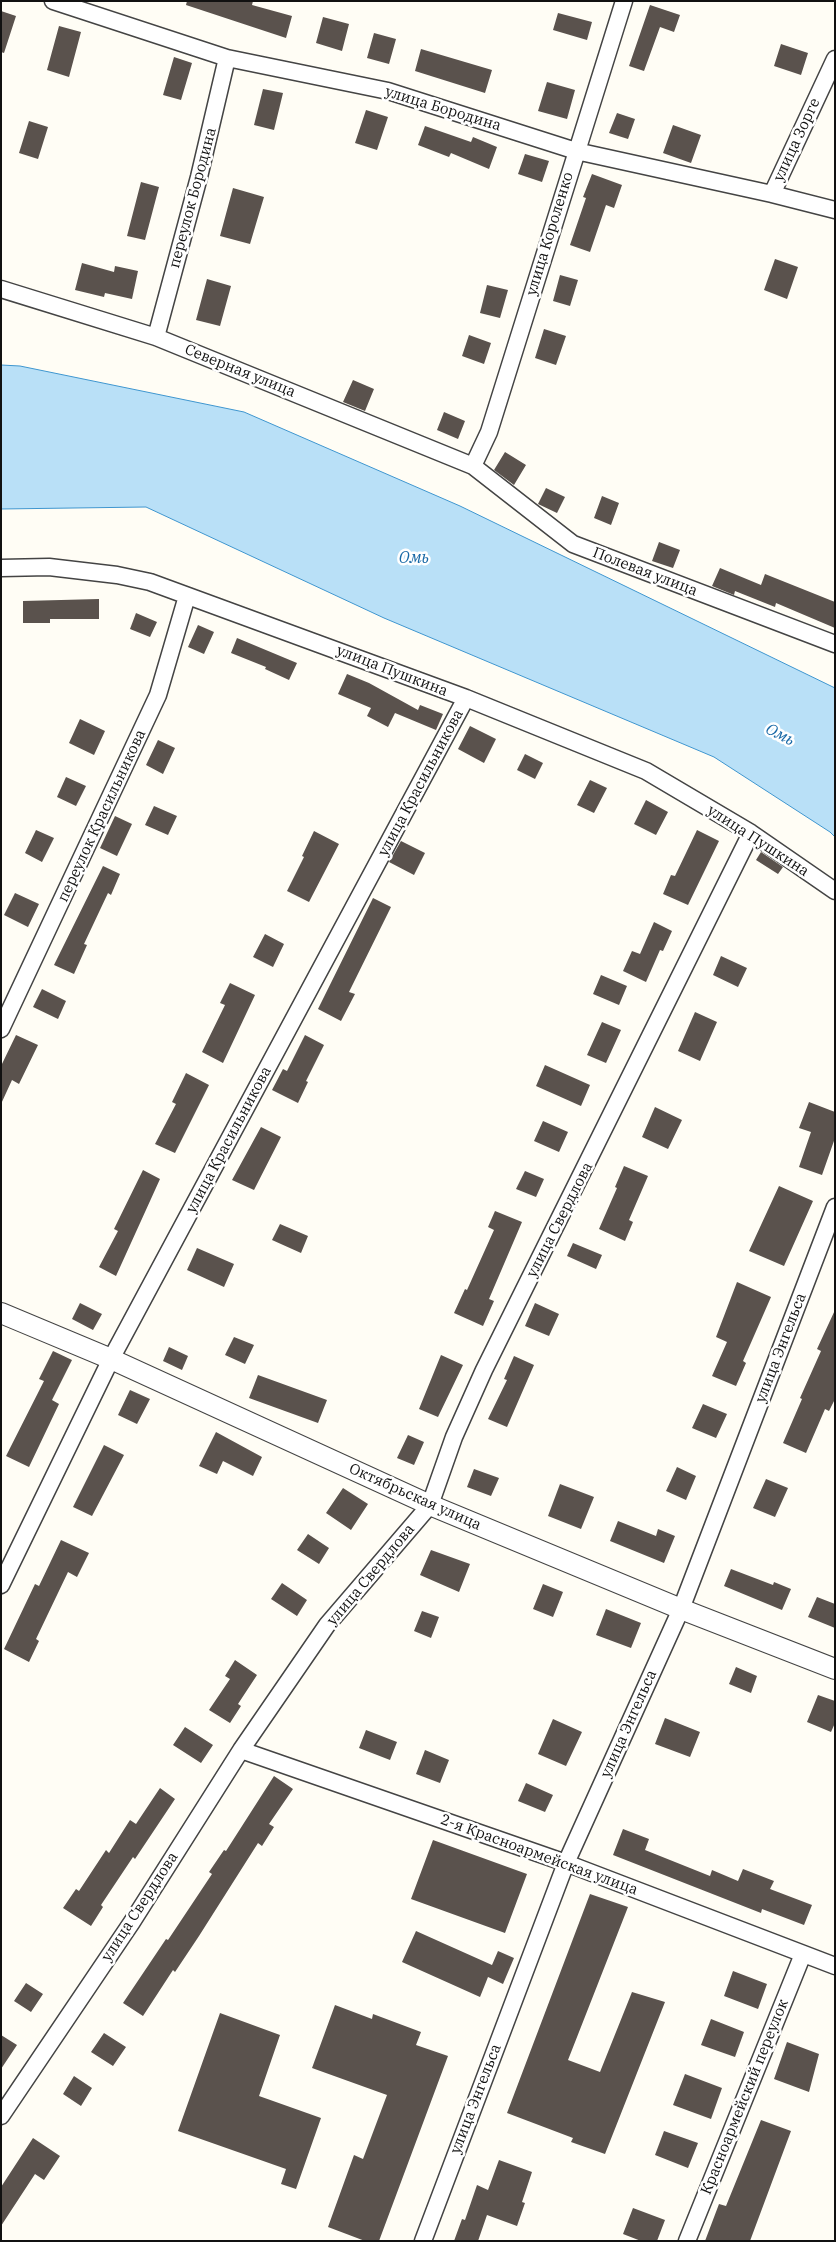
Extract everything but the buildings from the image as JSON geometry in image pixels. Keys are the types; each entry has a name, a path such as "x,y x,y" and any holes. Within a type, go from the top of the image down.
{"street":[{"name":"улица Бородина","path":"53,1 227,58 388,92 576,151 772,194 835,210"},
{"name":"улица Короленко","path":"473,466 489,432 624,1"},
{"name":"переулок Бородина","path":"156,337 199,177 227,58"},
{"name":"улица Зорге","path":"772,194 835,59"},
{"name":"Северная улица","path":"1,289 156,337 473,466"},
{"name":"Полевая улица","path":"473,466 573,544 835,644"},
{"name":"улица Пушкина","path":"1,568 49,567 116,575 150,582 466,698 646,771 751,833 835,891"},
{"name":"переулок Красильникова","path":"1,1029 158,695 187,596"},
{"name":"улица Красильникова","path":"1,1585 111,1359 466,698"},
{"name":"улица Свердлова","path":"1,2116 132,1922 241,1750 327,1625 430,1505 454,1438 484,1370 751,833"},
{"name":"улица Энгельса","path":"423,2241 566,1863 682,1609 835,1206"},
{"name":"Октябрьская улица","path":"1,1313 111,1359 430,1505 682,1609 835,1669"},
{"name":"2-я Красноармейская улица","path":"241,1750 566,1863 835,1966"},
{"name":"Красноармейский переулок","path":"687,2241 803,1954"}],"water":[{"name":"Омь","path":"1,365 20,366 244,412 460,506 835,688 835,837 714,757 384,618 146,507 1,509"}]}
